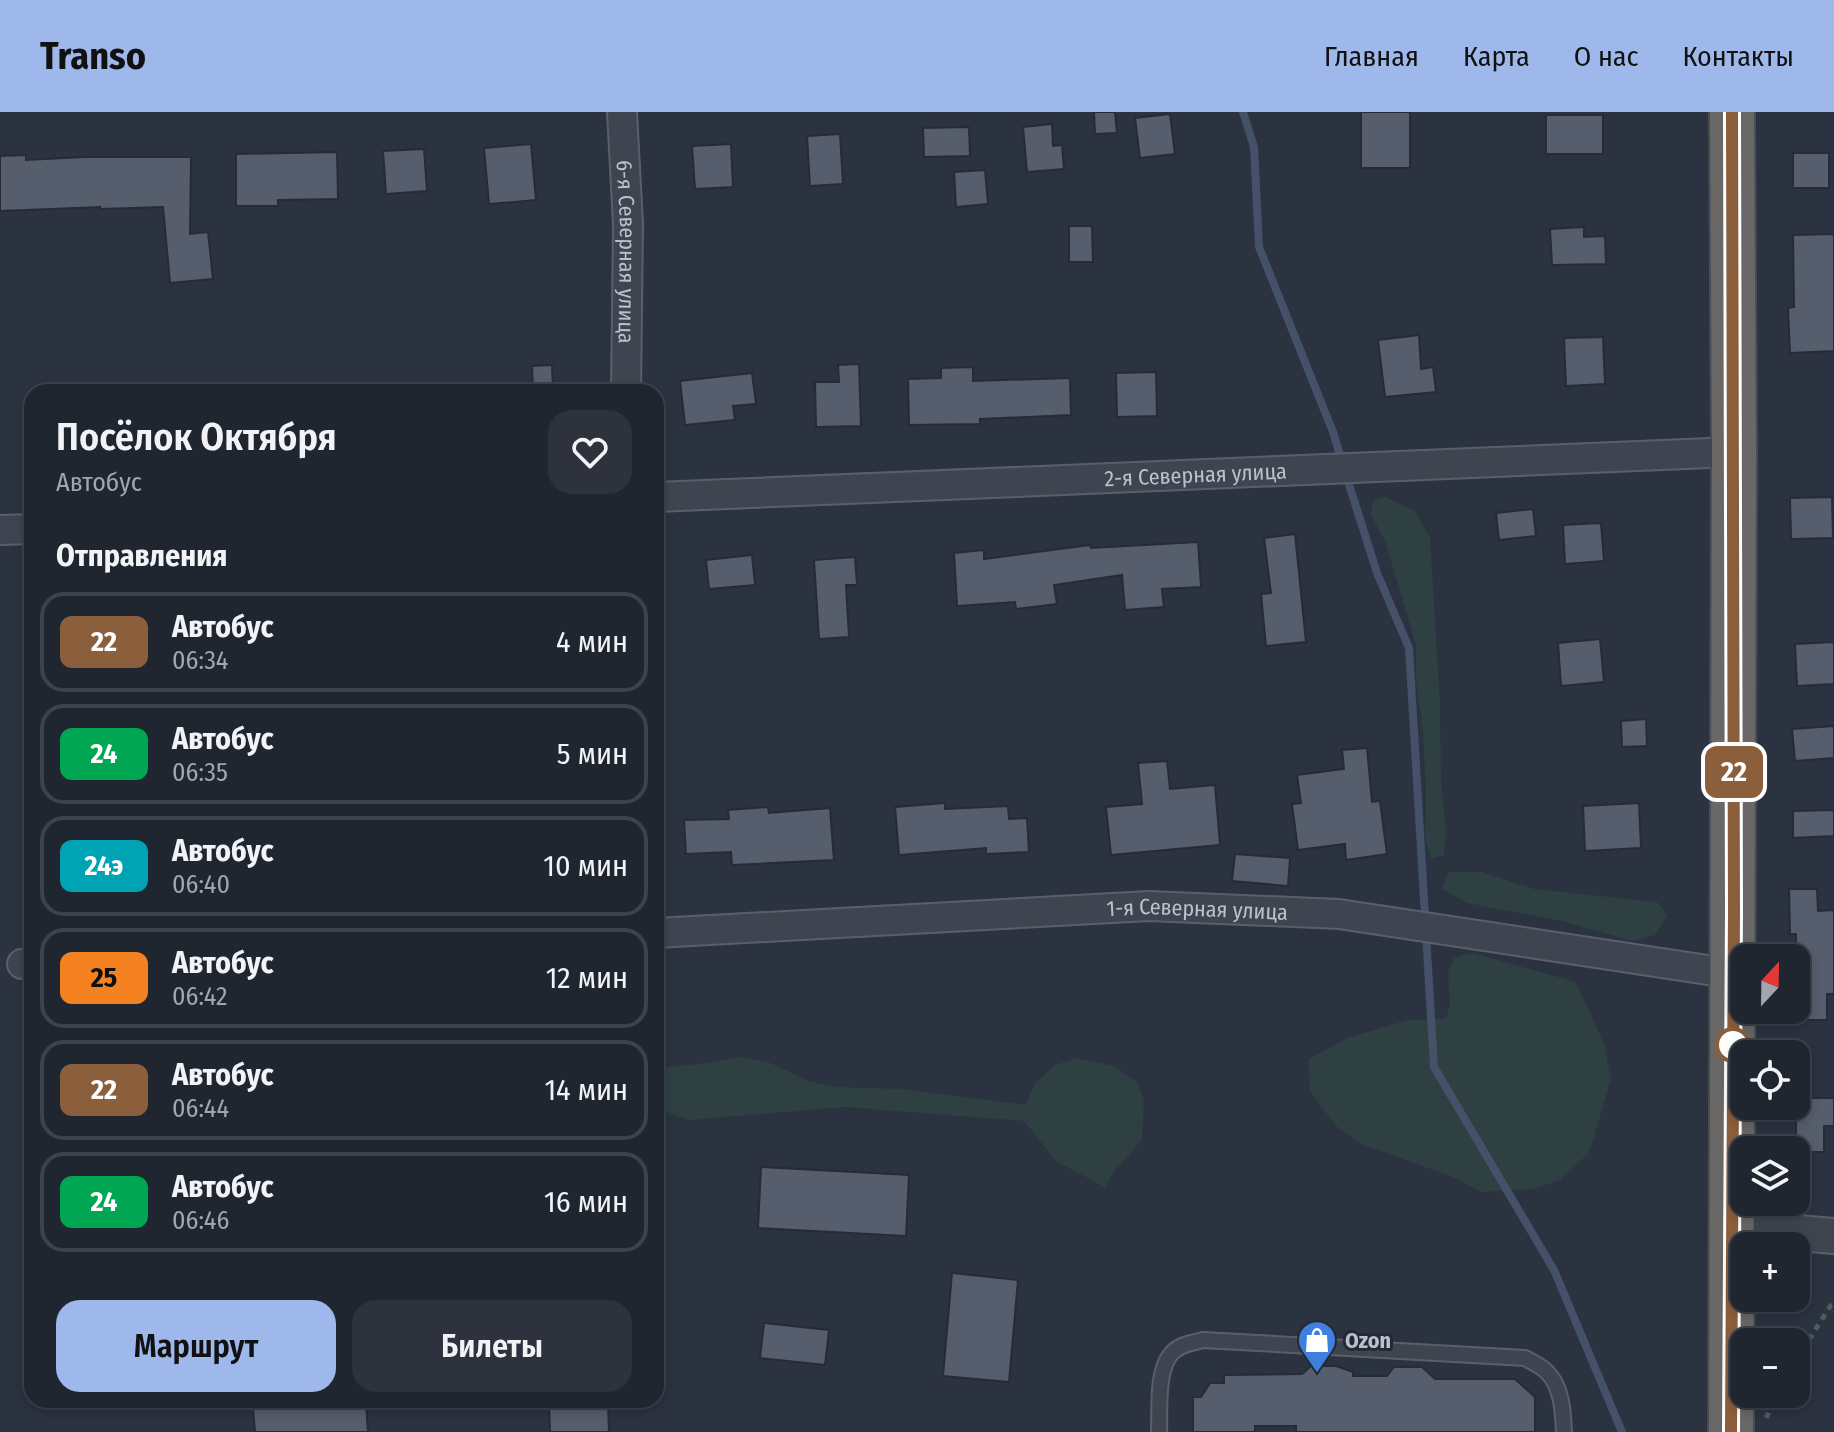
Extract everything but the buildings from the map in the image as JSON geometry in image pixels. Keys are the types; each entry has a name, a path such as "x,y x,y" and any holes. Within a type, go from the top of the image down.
{"highway":[{"path":"1732,112 1734,944"},
{"path":"1731,1432 1734,1024"}],"street":[{"name":"6-я Северная улица","path":"622,112 628,224 626,384"},
{"name":"2-я Северная улица","path":"664,497 1734,452"},
{"path":"0,530 24,529"},
{"name":"1-я Северная улица","path":"664,933 1165,906 1339,914 1730,973"},
{"path":"1732,1227 1834,1236"}],"lane":[{"path":"1159,1432 1162,1373 1171,1353 1184,1344 1203,1340 1525,1358 1547,1372 1559,1391 1564,1432"}],"path":[{"path":"1810,1338 1834,1304"}],"shaded area":[{"path":"1385,497 1415,511 1430,537 1446,831 1444,855 1431,859 1425,838 1426,794 1416,645 1385,541 1371,515 1373,501"},
{"path":"1448,872 1482,872 1534,889 1657,902 1667,915 1655,935 1632,941 1562,921 1467,903 1442,889"},
{"path":"1473,953 1576,982 1604,1044 1611,1079 1589,1153 1560,1180 1532,1189 1481,1192 1453,1177 1361,1144 1335,1125 1310,1091 1309,1059 1347,1038 1408,1020 1446,1018 1450,1004 1448,972 1454,958"},
{"path":"739,1057 768,1062 809,1081 837,1087 901,1089 1025,1105 1036,1082 1055,1065 1077,1058 1114,1066 1138,1083 1144,1101 1142,1139 1115,1170 1105,1187 1057,1162 1024,1121 845,1107 688,1120 664,1111 664,1067"}],"waterway":[{"path":"1243,112 1254,147 1259,247 1333,432 1342,462"},
{"path":"1346,475 1377,573 1409,648 1434,1067 1554,1270 1622,1432"}],"bus line":[{"name":"22","path":"1731,1432 1734,912 1732,112"}],"place":[{"name":"Ozon","path":"1317,1374"}]}
